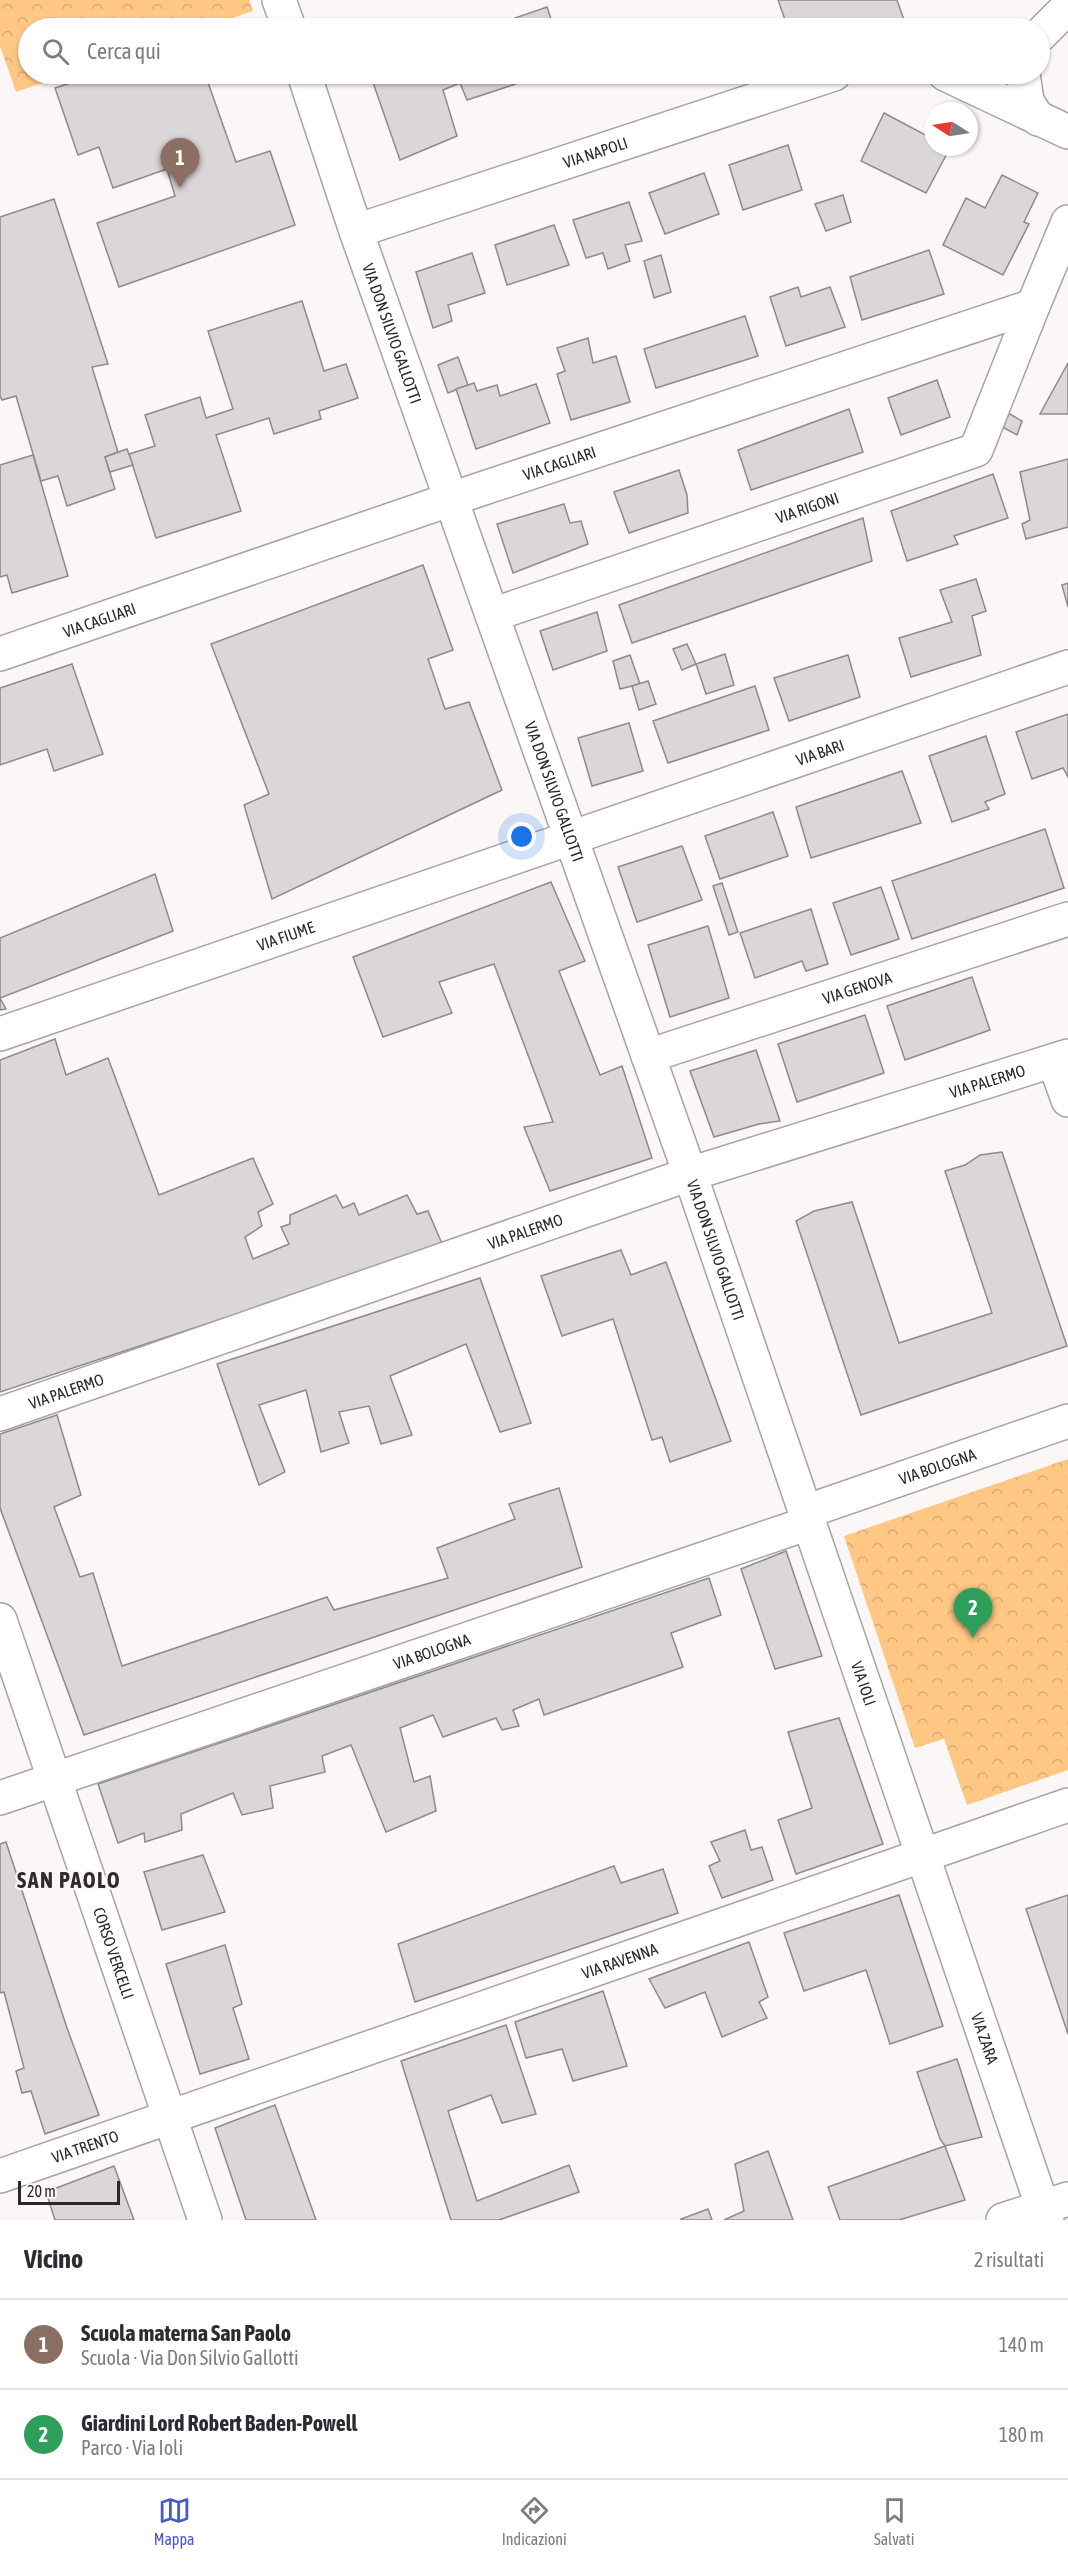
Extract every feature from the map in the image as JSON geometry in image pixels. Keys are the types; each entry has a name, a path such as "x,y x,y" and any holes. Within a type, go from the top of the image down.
{"street":[{"path":"279,0 285,18"},
{"path":"1050,25 1068,7"},
{"name":"VIA DON SILVIO GALLOTTI","path":"307,84 356,231 690,1174 807,1518"},
{"name":"VIA NAPOLI","path":"356,231 804,84"},
{"path":"966,84 1068,132"},
{"path":"1025,84 1027,100 1038,118"},
{"path":"1033,306 1068,222"},
{"name":"VIA CAGLIARI","path":"0,654 451,499 1033,306"},
{"name":"VIA RIGONI","path":"492,615 976,450 1033,306"},
{"name":"VIA BARI","path":"570,836 1068,668"},
{"name":"VIA FIUME","path":"0,1034 570,836"},
{"name":"VIA GENOVA","path":"648,1056 1068,919"},
{"path":"1061,1059 1068,1100"},
{"name":"VIA PALERMO","path":"0,1414 690,1174 1061,1059"},
{"name":"VIA BOLOGNA","path":"0,1798 807,1518 1068,1421"},
{"name":"VIA IOLI","path":"807,1518 923,1856"},
{"name":"CORSO VERCELLI","path":"0,1620 205,2220"},
{"name":"VIA RAVENNA","path":"171,2118 1068,1805"},
{"name":"VIA ZARA","path":"923,1856 1053,2209"},
{"name":"VIA TRENTO","path":"0,2176 171,2118"},
{"path":"1003,2220 1053,2209"}],"green space":[{"path":"0,0 249,0 253,11 232,18 18,18 18,84 40,84 16,92 0,46"},
{"path":"1068,1459 1068,1770 967,1805 944,1739 915,1748 844,1536"}],"building":[{"path":"778,0 897,0 903,18 784,18"},
{"path":"547,7 551,18 515,18"},
{"path":"67,84 209,84 236,162 270,151 295,225 119,287 97,223 175,196 167,169 113,188 99,147 78,155 55,88"},
{"path":"373,84 458,84 443,90 457,136 400,160"},
{"path":"460,84 516,84 467,100"},
{"path":"884,113 924,134 924,156 946,156 926,193 861,161"},
{"path":"788,145 802,190 743,210 729,165"},
{"path":"704,173 719,214 665,234 649,193"},
{"path":"1002,175 1038,193 1024,222 1029,224 1003,275 943,245 966,198 985,208"},
{"path":"843,195 851,222 826,231 815,204"},
{"path":"54,199 108,364 92,367 118,452 105,457 115,489 67,506 58,476 41,481 16,396 2,400 0,396 0,217"},
{"path":"629,202 642,241 625,245 630,261 608,269 603,253 586,258 573,220"},
{"path":"554,225 569,265 507,285 495,245"},
{"path":"929,250 944,294 862,320 850,277"},
{"path":"472,253 485,293 448,305 452,321 433,328 416,272"},
{"path":"661,255 671,292 654,298 644,261"},
{"path":"798,287 801,297 830,287 845,327 786,346 770,297"},
{"path":"302,301 324,371 346,364 358,398 319,411 321,419 274,434 269,418 216,435 241,511 156,538 129,454 155,446 145,415 200,397 206,418 233,409 208,331"},
{"path":"745,316 758,356 656,388 644,349"},
{"path":"588,338 593,363 616,356 630,402 571,420 557,374 565,371 557,348"},
{"path":"458,357 468,385 448,393 438,365"},
{"path":"1068,363 1068,414 1040,414"},
{"path":"937,380 950,417 901,435 888,398"},
{"path":"474,383 477,391 497,385 500,396 536,384 550,423 476,449 456,389"},
{"path":"849,409 863,452 751,490 738,450"},
{"path":"1008,413 1022,421 1017,435 1002,427"},
{"path":"127,449 133,465 110,472 105,457"},
{"path":"33,455 68,576 12,593 7,575 0,577 0,465"},
{"path":"1068,459 1068,527 1026,539 1022,524 1030,520 1020,472"},
{"path":"679,470 687,495 688,513 629,533 614,492"},
{"path":"993,474 1008,518 954,536 958,544 907,561 891,511"},
{"path":"564,504 570,523 581,521 588,544 513,573 497,524"},
{"path":"863,518 872,561 632,643 619,605"},
{"path":"423,565 453,650 428,659 445,709 469,702 502,790 272,899 244,805 269,794 211,644"},
{"path":"976,579 986,611 972,616 981,655 911,677 899,638 952,622 940,590"},
{"path":"1068,583 1068,607 1062,585"},
{"path":"597,612 607,651 553,670 540,631"},
{"path":"687,644 696,664 682,670 673,649"},
{"path":"725,654 734,685 706,694 696,664"},
{"path":"630,655 640,684 620,689 613,661"},
{"path":"848,655 860,697 789,721 774,678"},
{"path":"72,664 103,754 54,771 47,749 0,765 0,688"},
{"path":"648,681 656,704 639,710 632,686"},
{"path":"755,686 769,730 668,763 653,721"},
{"path":"1068,714 1068,777 1063,768 1032,779 1016,732"},
{"path":"629,723 643,771 592,786 578,738"},
{"path":"986,736 1005,794 985,802 989,809 952,822 929,756"},
{"path":"902,771 921,823 811,858 796,807"},
{"path":"773,812 788,856 720,879 705,836"},
{"path":"1045,829 1064,888 912,939 892,881"},
{"path":"682,846 702,900 637,922 618,867"},
{"path":"155,874 173,931 0,998 0,938"},
{"path":"551,882 585,961 559,971 600,1075 622,1066 652,1158 550,1191 524,1127 553,1122 494,964 439,982 452,1013 383,1037 353,957"},
{"path":"722,883 738,932 729,935 713,886"},
{"path":"881,887 899,939 851,955 833,903"},
{"path":"811,909 828,964 806,971 802,961 755,978 740,933"},
{"path":"708,926 729,998 670,1017 648,945"},
{"path":"972,977 990,1030 905,1060 887,1006"},
{"path":"0,998 6,1009 0,1010"},
{"path":"865,1015 884,1073 797,1102 778,1044"},
{"path":"55,1039 66,1075 108,1058 159,1195 253,1158 273,1204 258,1212 262,1226 245,1237 253,1259 289,1244 281,1227 290,1224 290,1215 336,1195 343,1208 354,1203 359,1215 407,1195 417,1214 428,1211 443,1246 0,1392 0,1060"},
{"path":"756,1050 780,1121 759,1124 714,1137 690,1071"},
{"path":"1002,1152 1067,1346 861,1415 796,1221 814,1211 852,1202 899,1343 992,1313 945,1171 965,1165 980,1155"},
{"path":"621,1250 631,1275 666,1262 731,1441 670,1462 662,1437 652,1440 613,1319 562,1336 541,1276"},
{"path":"480,1278 531,1423 500,1432 466,1344 390,1376 412,1435 381,1444 369,1406 339,1412 349,1443 321,1452 306,1390 259,1405 285,1472 259,1485 217,1364"},
{"path":"57,1415 81,1495 54,1507 80,1577 93,1573 122,1666 327,1597 334,1610 448,1578 437,1548 515,1519 509,1504 559,1488 582,1567 84,1735 0,1508 0,1434"},
{"path":"786,1551 822,1656 775,1669 741,1569"},
{"path":"709,1578 721,1615 671,1633 683,1667 544,1715 539,1699 513,1710 519,1726 502,1730 496,1718 443,1737 433,1715 400,1728 414,1782 430,1776 436,1811 386,1832 351,1745 322,1756 325,1772 270,1786 273,1808 242,1815 233,1793 181,1814 182,1830 145,1842 144,1833 118,1843 98,1784"},
{"path":"839,1718 883,1844 796,1874 778,1820 812,1808 788,1732"},
{"path":"745,1830 751,1850 762,1847 773,1880 722,1898 709,1866 720,1861 711,1842"},
{"path":"6,1842 67,2028 99,2115 45,2134 31,2091 22,2093 16,2071 24,2068 4,1992 0,1993 0,1844"},
{"path":"203,1855 225,1912 162,1930 144,1872"},
{"path":"614,1866 621,1883 663,1869 678,1913 415,2002 398,1944"},
{"path":"899,1895 943,2026 890,2044 866,1970 804,1991 784,1933"},
{"path":"1068,1895 1068,2034 1026,1909"},
{"path":"749,1942 768,1997 759,2002 767,2018 722,2037 705,1992 665,2008 649,1979"},
{"path":"225,1945 242,2004 233,2008 249,2059 200,2074 166,1964"},
{"path":"603,1991 627,2066 573,2081 562,2049 526,2058 515,2022"},
{"path":"506,2025 536,2114 502,2123 491,2095 448,2111 477,2201 569,2165 579,2192 499,2220 451,2220 401,2061"},
{"path":"957,2059 982,2137 945,2146 940,2139 917,2072"},
{"path":"275,2105 316,2220 246,2220 215,2128"},
{"path":"945,2146 965,2200 899,2220 840,2220 828,2187"},
{"path":"768,2151 793,2220 724,2220 744,2211 735,2164"},
{"path":"114,2166 134,2220 55,2220 46,2192"},
{"path":"708,2209 712,2220 681,2220 681,2219"}],"place":[{"name":"Scuola materna San Paolo","path":"180,188"},
{"name":"Giardini Lord Robert Baden-Powell","path":"973,1638"}],"district":[{"name":"SAN PAOLO","path":"69,1880"}]}
